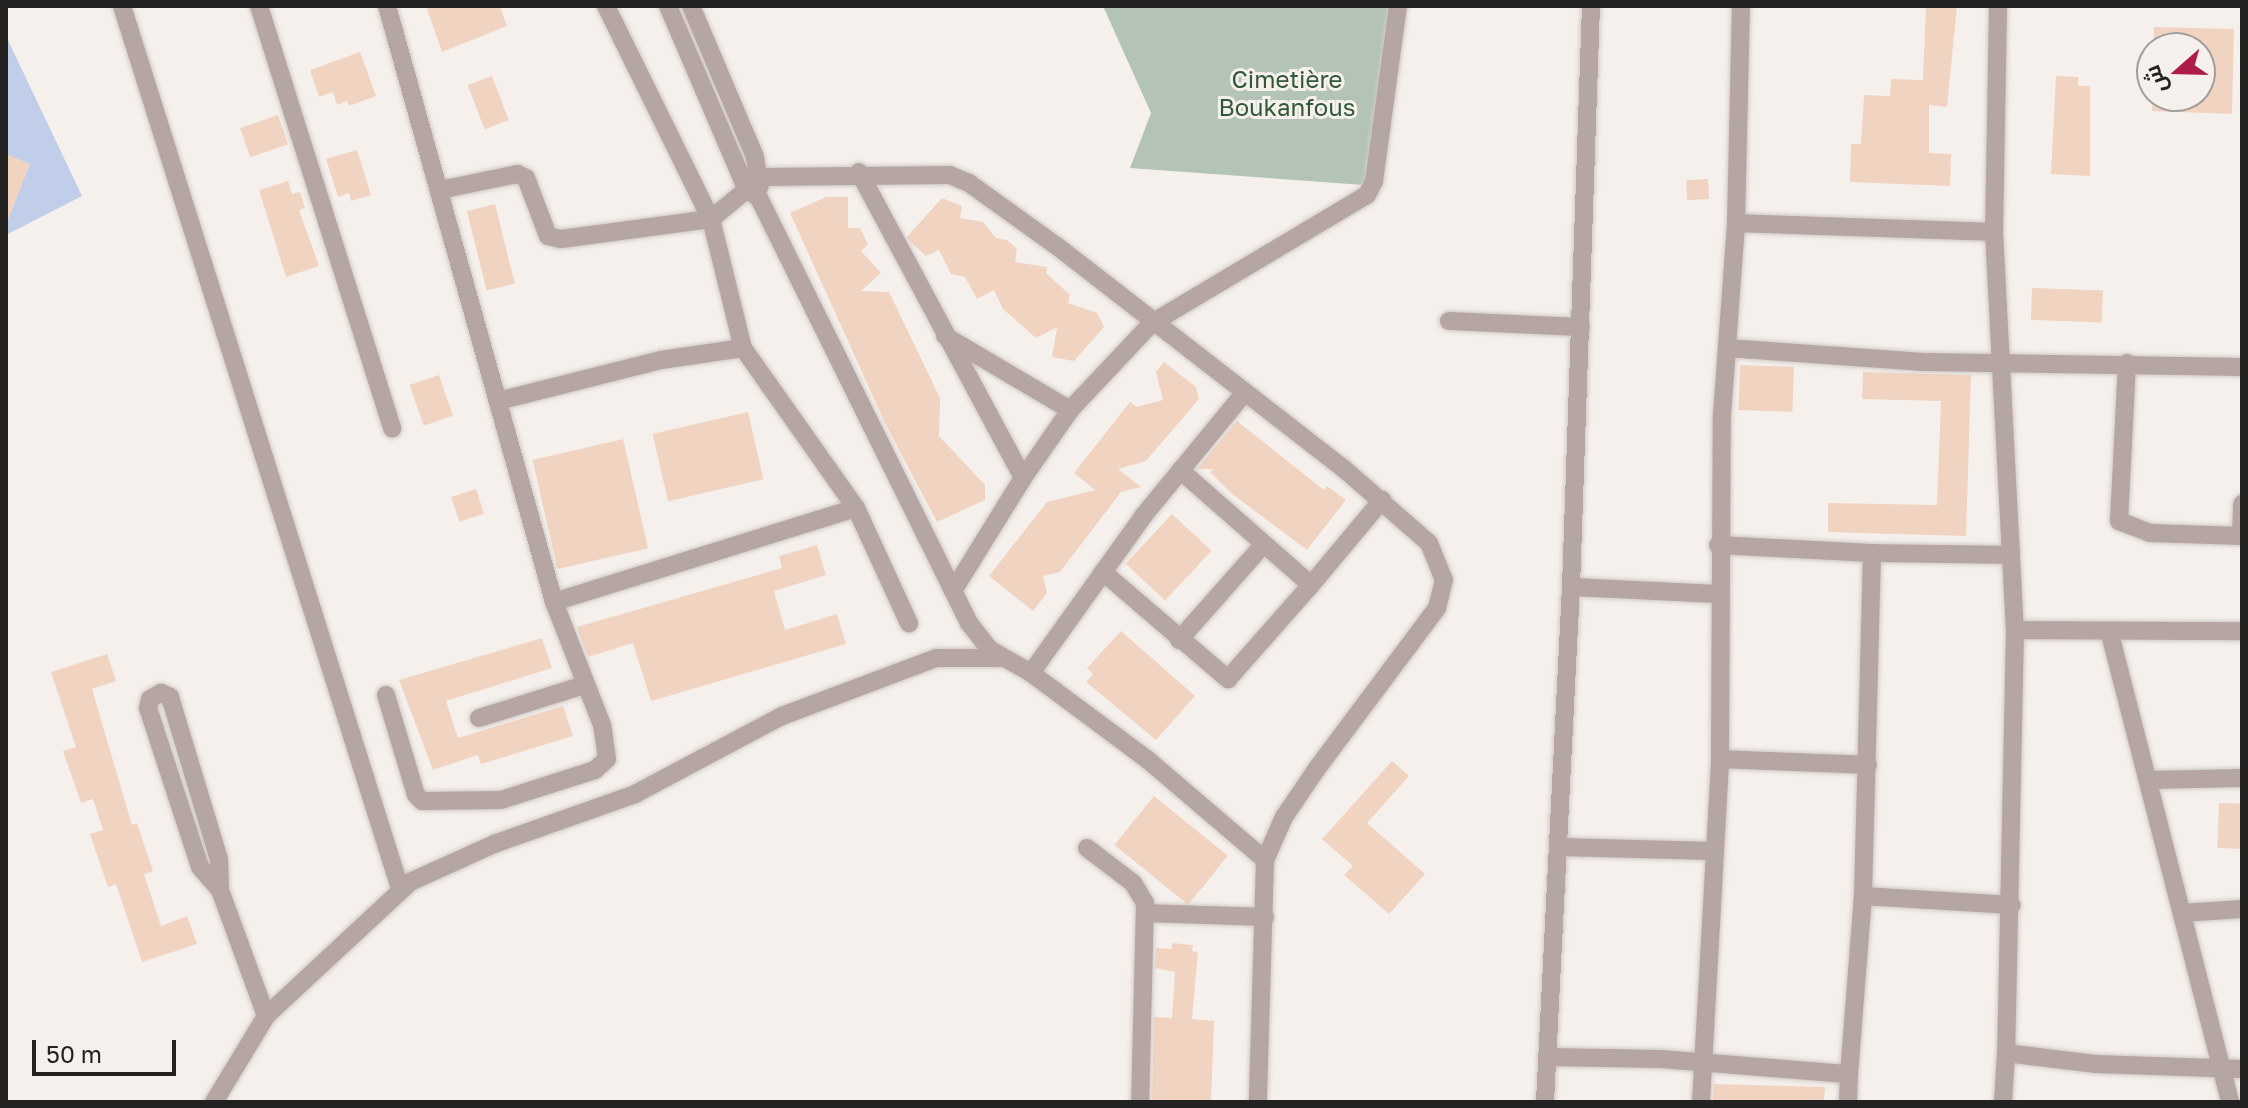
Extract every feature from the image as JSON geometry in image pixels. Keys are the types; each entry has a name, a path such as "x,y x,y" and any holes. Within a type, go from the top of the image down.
{"street":[{"path":"122,6 400,888"},
{"path":"259,6 392,429"},
{"path":"386,695 416,795 434,801 501,800 595,770 607,759 602,725 554,602 387,6"},
{"path":"606,6 711,219 743,348 856,508 909,623"},
{"path":"668,6 752,193 976,631 1004,658 1031,673 1148,760 1265,860"},
{"path":"691,6 762,177"},
{"path":"953,591 1023,478 1070,410 1152,323 1367,195 1374,181 1398,6"},
{"path":"1545,1102 1571,587 1591,6"},
{"path":"1701,1102 1720,759 1718,545 1736,223 1741,6"},
{"path":"1998,6 1994,232 2008,555 2015,630 2012,905 2003,1102"},
{"path":"762,177 859,172 950,175 969,183 1245,392 1382,500 1429,543 1444,580 1437,608 1316,770 1284,817 1265,860 1258,1102"},
{"path":"859,172 942,334 1023,478"},
{"path":"440,190 517,174 526,178 548,236 554,238 711,219 752,193 762,177"},
{"path":"1736,223 1994,232"},
{"path":"1449,321 1581,327"},
{"path":"942,334 1070,410"},
{"path":"498,401 661,360 743,348"},
{"path":"1727,348 1998,362 2242,367"},
{"path":"2127,363 2119,521 2150,533 2242,536 2242,504"},
{"path":"1031,673 1180,470 1245,392"},
{"path":"1180,470 1311,585"},
{"path":"1103,572 1228,679 1382,500"},
{"path":"554,602 856,508"},
{"path":"1179,640 1263,545"},
{"path":"1718,545 1872,553 2008,555"},
{"path":"1848,1102 1863,896 1872,553"},
{"path":"1571,587 1719,594"},
{"path":"2015,630 2110,634 2242,631"},
{"path":"2110,634 2182,913 2233,1069 2230,1102"},
{"path":"214,1102 266,1016 334,957 400,888 494,844 635,794 782,716 936,658 1004,658"},
{"path":"479,718 584,685"},
{"path":"220,890 200,867 148,708 150,699 161,693 170,697 215,844 220,890 266,1016"},
{"path":"1720,759 1868,765"},
{"path":"2149,780 2242,778"},
{"path":"1559,847 1713,851"},
{"path":"1087,848 1133,883 1146,913 1140,1102"},
{"path":"1863,896 2012,905"},
{"path":"2182,913 2242,909"},
{"path":"1146,913 1265,917"},
{"path":"2006,1053 2096,1064 2233,1069"},
{"path":"1548,1057 1703,1062 1849,1074"}],"green space":[{"name":"Cimetière Boukanfous","path":"1103,6 1389,6 1364,185 1130,168 1151,113"}],"water":[{"path":"6,36 82,196 6,235"}],"building":[{"path":"426,6 500,6 507,26 442,52"},
{"path":"1926,6 1957,6 1947,107 1929,105 1929,153 1951,154 1950,186 1850,182 1851,144 1861,144 1864,95 1890,96 1891,79 1923,80"},
{"path":"2154,27 2234,29 2232,114 2179,112 2216,112 2216,32 2154,32"},
{"path":"360,52 376,96 349,106 347,101 337,105 333,92 319,97 310,70"},
{"path":"492,76 509,120 485,129 468,85"},
{"path":"2056,76 2078,77 2078,86 2090,86 2090,176 2051,174"},
{"path":"278,115 288,144 250,157 240,128"},
{"path":"357,150 371,195 351,201 349,193 338,197 326,159"},
{"path":"6,154 30,164 7,223 6,222"},
{"path":"1708,179 1709,199 1687,200 1686,180"},
{"path":"288,181 292,194 300,192 305,208 299,210 319,266 286,277 259,190"},
{"path":"826,197 848,197 848,228 860,228 868,244 861,251 881,273 861,291 889,292 940,398 939,436 985,485 985,500 937,522 885,423 790,213"},
{"path":"942,198 962,206 960,218 983,222 996,238 1007,240 1017,249 1015,262 1047,267 1046,273 1070,295 1068,303 1097,313 1104,327 1074,361 1052,357 1057,327 1036,338 1003,309 994,290 977,299 965,277 951,274 939,250 926,256 910,242 907,237"},
{"path":"495,204 515,284 487,291 467,211"},
{"path":"2032,288 2103,290 2102,322 2031,320"},
{"path":"1164,362 1196,387 1199,399 1146,461 1118,469 1141,487 1121,492 1060,572 1043,576 1047,593 1033,611 989,576 1047,502 1095,490 1074,473 1130,402 1136,407 1163,400 1156,372"},
{"path":"1740,365 1794,367 1792,412 1738,410"},
{"path":"1863,372 1971,375 1966,536 1828,532 1828,503 1937,505 1941,401 1862,399"},
{"path":"439,375 453,416 424,426 410,385"},
{"path":"748,412 764,479 668,501 653,434"},
{"path":"1237,421 1324,490 1327,486 1346,500 1307,550 1231,493 1210,472 1214,469 1197,469"},
{"path":"623,439 648,548 558,569 532,460"},
{"path":"476,489 484,514 459,522 451,497"},
{"path":"1172,514 1211,551 1165,601 1126,564"},
{"path":"817,545 826,575 774,591 785,630 837,614 846,644 651,701 633,643 588,657 577,627 782,568 779,556"},
{"path":"1121,631 1195,696 1156,740 1086,682 1093,674 1087,668"},
{"path":"542,638 552,668 446,701 458,738 563,706 573,736 481,764 478,755 433,770 399,680"},
{"path":"107,654 116,681 92,689 132,825 137,823 153,871 144,874 161,926 187,916 197,944 142,962 116,884 108,887 90,834 103,830 93,799 81,803 63,751 76,747 51,672"},
{"path":"1392,761 1409,776 1367,823 1425,874 1389,914 1344,875 1353,866 1322,839"},
{"path":"1154,796 1228,856 1188,905 1114,845"},
{"path":"2219,803 2242,804 2240,849 2217,848"},
{"path":"1172,943 1193,945 1192,951 1198,952 1192,1019 1214,1021 1211,1102 1152,1102 1154,1017 1172,1018 1175,972 1155,968 1156,948 1172,949"},
{"path":"1714,1084 1825,1087 1824,1102 1713,1102"}]}
